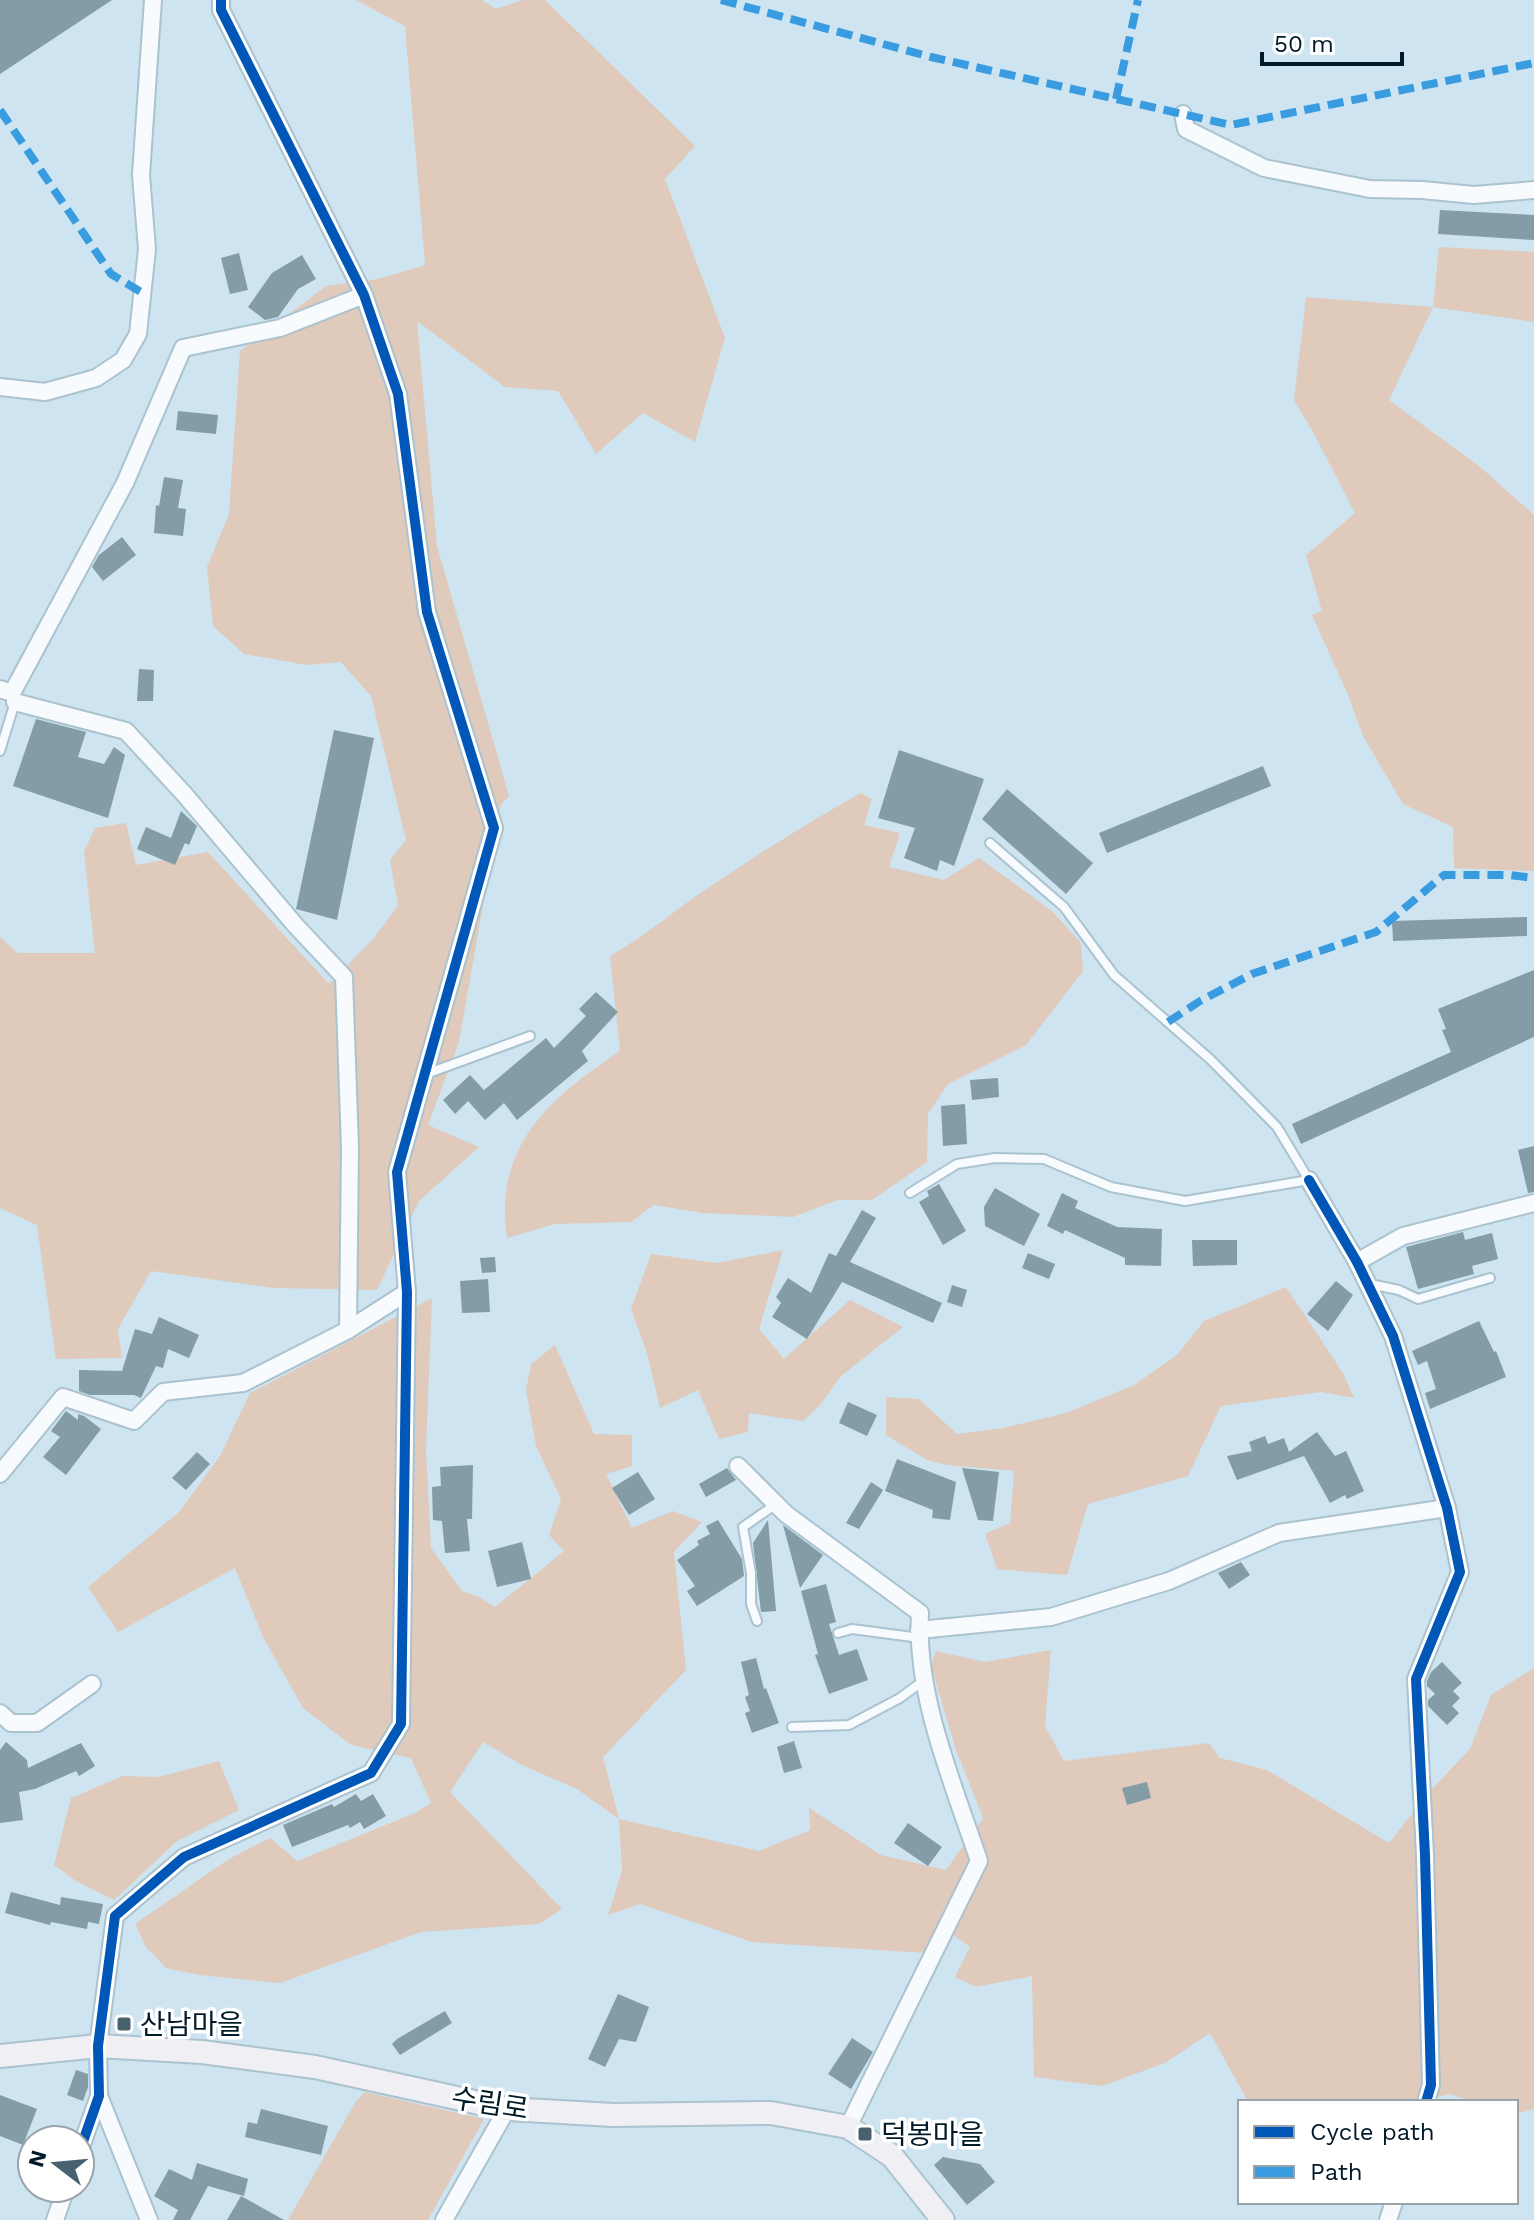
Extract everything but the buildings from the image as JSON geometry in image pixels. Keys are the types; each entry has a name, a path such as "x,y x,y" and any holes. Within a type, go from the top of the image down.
{"main road":[{"name":"수림로","path":"0,2056 98,2046 202,2052 315,2067 507,2109 613,2115 771,2113 848,2127 892,2156 943,2220"}],"street":[{"path":"0,387 45,392 96,378 123,360 138,334 147,249 141,175 153,0"},
{"path":"89,2124 99,2096 98,2046 115,1916 184,1857 371,1773 401,1724 407,1292 397,1172 494,828 427,612 398,394 364,295 221,10 221,0"},
{"path":"1183,114 1186,129 1264,168 1370,189 1474,195 1534,190"},
{"path":"348,1330 350,1147 344,977 126,731 9,695 125,483 183,348 280,328 364,295"},
{"path":"1309,1180 1357,1262 1393,1336 1447,1508 1460,1572 1416,1679 1425,1855 1431,2085 1427,2100"},
{"path":"1357,1262 1403,1236 1534,1203"},
{"path":"0,1474 63,1397 134,1421 163,1392 243,1383 348,1330 407,1292"},
{"path":"738,1466 776,1504 920,1613 924,1680 947,1764 979,1861 848,2127"},
{"path":"920,1634 1051,1617 1169,1581 1279,1533 1447,1508"},
{"path":"0,1713 11,1723 37,1723 92,1684"},
{"path":"99,2096 149,2220"},
{"path":"444,2220 507,2109"}],"lane":[{"path":"0,751 9,695"},
{"path":"910,1193 957,1164 995,1158 1044,1159 1111,1187 1185,1201 1309,1180 1277,1127 1211,1060 1114,975 1064,907 990,843"},
{"path":"425,1074 530,1036"},
{"path":"1365,1283 1399,1290 1418,1299 1490,1278"},
{"path":"757,1621 751,1604 751,1573 743,1527 776,1504"},
{"path":"838,1633 852,1629 920,1634"},
{"path":"792,1727 849,1725 900,1698 924,1680"}],"shaded area":[{"path":"356,0 482,0 496,9 523,0 545,0 695,146 665,179 725,338 695,442 643,413 596,454 558,391 505,387 417,321 437,546 509,796 501,804 459,1042 428,1125 479,1147 419,1201 377,1290 274,1288 151,1271 118,1329 122,1358 56,1359 37,1225 0,1208 0,937 18,953 95,953 84,852 95,828 126,823 136,865 208,852 329,984 373,939 398,906 390,860 406,840 371,696 341,662 307,665 244,654 213,626 207,567 229,514 240,351 326,286 378,279 425,265 405,26"},
{"path":"1439,247 1534,252 1534,322 1433,307"},
{"path":"1306,297 1433,307 1389,400 1479,466 1534,515 1534,871 1454,868 1453,827 1403,804 1363,736 1312,615 1322,611 1306,555 1355,513 1294,400"},
{"path":"861,793 872,799 864,825 900,833 889,867 944,880 979,858 1052,911 1081,943 1083,971 1026,1045 948,1084 928,1114 927,1162 872,1200 837,1200 793,1217 703,1213 654,1205 631,1222 555,1224 507,1238 505,1206 509,1175 517,1152 529,1132 561,1096 620,1051 610,956 746,863"},
{"path":"783,1250 759,1329 784,1359 850,1300 903,1327 841,1376 820,1405 803,1421 749,1413 748,1432 719,1439 698,1390 660,1408 647,1353 631,1309 651,1254 717,1263"},
{"path":"1286,1287 1343,1373 1354,1398 1321,1392 1221,1406 1188,1476 1088,1504 1067,1575 997,1569 985,1534 1010,1523 1014,1471 946,1465 927,1460 886,1435 886,1397 919,1399 957,1434 1003,1428 1066,1413 1134,1385 1177,1355 1204,1321"},
{"path":"432,1298 426,1450 431,1548 462,1591 495,1607 564,1551 549,1535 561,1499 536,1446 526,1390 531,1364 555,1345 594,1434 632,1435 632,1466 606,1474 632,1528 673,1511 702,1522 674,1552 686,1670 603,1757 619,1819 577,1789 522,1765 483,1742 450,1792 562,1909 539,1924 421,1932 280,1983 199,1975 166,1968 146,1947 135,1924 229,1859 270,1838 297,1861 415,1813 431,1803 411,1758 351,1745 303,1708 263,1637 235,1568 118,1632 88,1587 179,1512 220,1456 250,1393"},
{"path":"1051,1650 1045,1726 1064,1761 1209,1743 1220,1758 1267,1770 1389,1843 1429,1792 1470,1749 1491,1695 1534,1668 1534,2109 1518,2113 1518,2100 1466,2100 1451,2094 1424,2100 1246,2100 1210,2033 1165,2063 1102,2086 1034,2077 1032,1976 976,1987 955,1977 970,1947 939,1925 925,1953 752,1942 640,1904 608,1915 622,1871 619,1819 759,1851 810,1830 809,1808 881,1855 946,1870 983,1818 956,1750 931,1666 936,1651 985,1662"},
{"path":"219,1761 239,1810 177,1841 114,1900 76,1881 54,1865 71,1798 123,1776 159,1777"},
{"path":"365,2092 484,2119 428,2220 288,2220 355,2103"}],"marked path":[{"path":"721,0 931,57 1231,125 1534,63"},
{"path":"1116,99 1138,0"},
{"path":"0,110 111,274 141,292"},
{"path":"1168,1022 1252,974 1376,932 1444,875 1534,878"}],"cycle path":[{"path":"89,2124 99,2096 98,2046 115,1916 184,1857 371,1773 401,1724 407,1292 397,1172 494,828 427,612 398,394 364,295 221,10 221,0"},
{"path":"1309,1180 1357,1262 1393,1336 1447,1508 1460,1572 1416,1679 1425,1855 1431,2085 1427,2100"}],"place":[{"name":"산남마을","path":"124,2024"},
{"name":"덕봉마을","path":"865,2134"}]}
